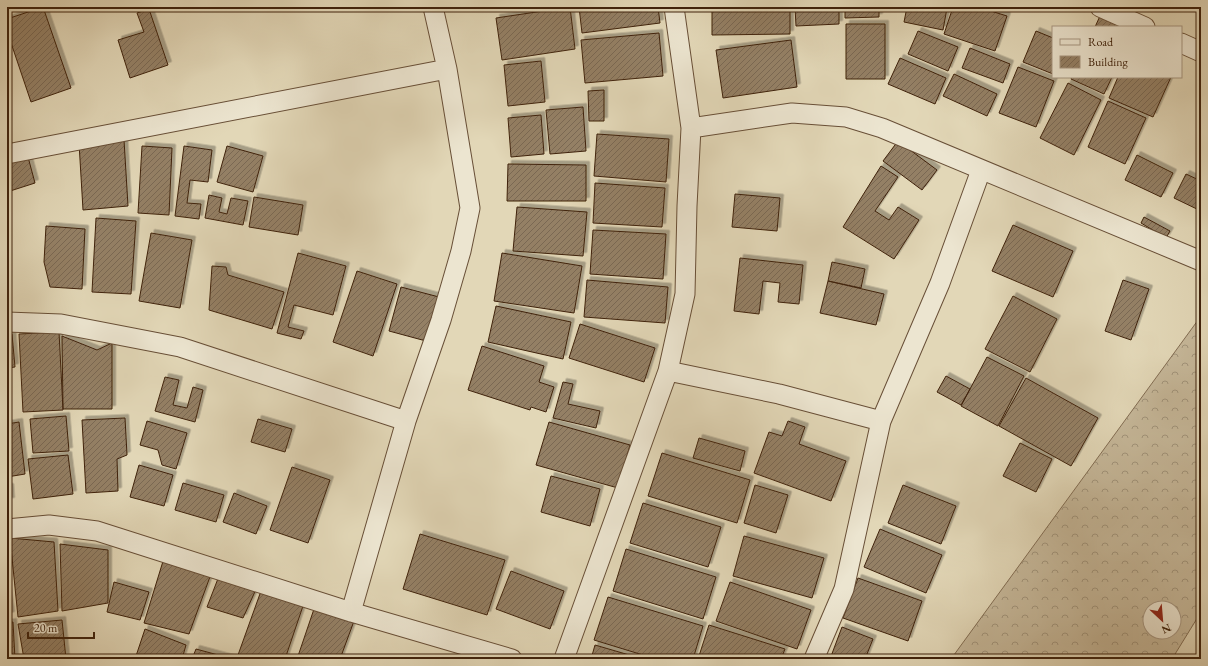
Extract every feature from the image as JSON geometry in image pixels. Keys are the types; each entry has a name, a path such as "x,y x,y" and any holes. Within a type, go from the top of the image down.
{"street":[{"path":"351,612 406,422 441,320 461,251 470,208 447,69 433,7"},
{"path":"564,659 668,372 685,294 691,128 674,7"},
{"path":"1100,7 1143,26"},
{"path":"1182,43 1201,52"},
{"path":"7,154 447,69"},
{"path":"691,128 792,113 846,117 882,128 1201,261"},
{"path":"814,659 844,589 881,421 940,283 981,170"},
{"path":"7,322 61,324 180,347 406,422"},
{"path":"668,372 780,394 881,421"},
{"path":"7,529 50,525 97,531 351,612 512,659"}],"green space":[{"path":"1201,316 1201,612 1172,659 951,659"}],"building":[{"path":"43,7 71,88 31,102 7,31 7,19"},
{"path":"570,7 575,49 502,60 496,18"},
{"path":"579,7 658,7 660,23 582,33"},
{"path":"712,7 790,7 790,34 712,35"},
{"path":"795,7 839,7 839,24 796,26"},
{"path":"845,7 879,7 879,17 845,18"},
{"path":"907,7 947,8 943,30 904,22"},
{"path":"953,7 978,7 1007,16 995,51 944,34"},
{"path":"149,9 168,65 130,78 118,40 144,32 137,13"},
{"path":"1100,16 1122,26 1095,26"},
{"path":"846,24 885,24 885,79 846,79"},
{"path":"918,31 958,47 948,71 908,54"},
{"path":"1036,31 1052,38 1052,74 1023,62"},
{"path":"659,33 663,76 585,83 581,40"},
{"path":"791,40 797,87 723,98 716,50"},
{"path":"970,48 1010,64 1003,83 962,68"},
{"path":"900,58 946,78 935,104 888,84"},
{"path":"541,61 545,102 508,106 504,65"},
{"path":"1018,67 1054,81 1036,127 999,113"},
{"path":"954,74 997,94 987,116 943,96"},
{"path":"1072,78 1112,78 1104,94"},
{"path":"1118,78 1171,78 1153,117 1109,98"},
{"path":"1068,83 1101,100 1074,155 1040,138"},
{"path":"604,90 604,121 589,121 588,91"},
{"path":"1108,101 1146,118 1125,164 1088,147"},
{"path":"583,107 586,151 550,154 546,110"},
{"path":"541,115 544,154 511,157 508,118"},
{"path":"597,134 669,139 666,182 594,176"},
{"path":"124,140 128,206 83,210 79,143"},
{"path":"898,141 937,170 922,190 883,161"},
{"path":"142,146 172,148 169,215 138,213"},
{"path":"184,146 212,150 208,182 190,180 187,203 201,204 199,219 175,216"},
{"path":"227,146 263,156 253,192 217,182"},
{"path":"1137,155 1173,173 1161,197 1125,180"},
{"path":"28,157 35,183 7,192 7,164"},
{"path":"508,164 586,165 586,201 507,201"},
{"path":"881,166 898,177 875,211 889,220 898,207 919,220 894,259 843,227"},
{"path":"1186,174 1201,181 1201,211 1174,198"},
{"path":"595,183 665,188 662,227 593,223"},
{"path":"735,194 780,198 777,231 732,227"},
{"path":"209,195 222,198 219,212 227,214 231,198 248,201 243,225 205,218"},
{"path":"254,197 303,205 298,235 249,227"},
{"path":"517,207 587,212 583,256 513,251"},
{"path":"1144,217 1170,231 1166,238 1141,223"},
{"path":"96,218 136,221 131,294 92,292"},
{"path":"1013,225 1073,251 1053,297 992,271"},
{"path":"46,226 85,229 82,289 50,287 44,262"},
{"path":"593,230 666,234 663,279 590,274"},
{"path":"151,233 192,240 180,308 139,301"},
{"path":"298,253 346,266 333,315 294,305 288,327 304,331 301,339 277,333"},
{"path":"502,253 582,266 574,313 494,301"},
{"path":"740,258 803,265 799,304 778,302 780,283 763,281 759,314 734,311"},
{"path":"832,262 865,269 861,288 828,281"},
{"path":"212,266 226,267 228,275 284,292 272,329 209,310"},
{"path":"357,271 397,284 373,356 333,342"},
{"path":"587,280 668,287 665,323 584,317"},
{"path":"1123,280 1149,289 1131,340 1105,331"},
{"path":"828,281 884,294 876,325 820,313"},
{"path":"401,287 439,297 426,341 389,331"},
{"path":"1013,296 1057,319 1030,372 985,349"},
{"path":"496,306 571,322 563,359 488,342"},
{"path":"580,324 655,348 644,382 569,358"},
{"path":"59,332 63,410 23,412 19,334"},
{"path":"12,334 15,367 7,368 7,335"},
{"path":"62,336 97,350 112,343 112,409 63,409"},
{"path":"482,346 544,366 539,382 554,387 546,412 531,407 530,410 468,390"},
{"path":"987,357 1024,376 998,426 961,406"},
{"path":"946,376 970,389 961,405 937,392"},
{"path":"165,377 179,380 173,405 187,408 193,387 203,390 195,422 155,411"},
{"path":"1026,378 1098,418 1071,466 999,426"},
{"path":"563,382 573,384 568,404 600,411 596,428 553,418"},
{"path":"66,416 69,451 33,453 30,419"},
{"path":"125,418 127,455 117,459 118,491 86,493 82,420"},
{"path":"258,419 292,429 285,452 251,442"},
{"path":"147,421 187,433 176,469 162,465 158,450 140,445"},
{"path":"788,421 805,427 799,444 846,461 831,501 754,473 769,432 782,436"},
{"path":"19,422 25,474 7,477 7,424"},
{"path":"549,422 630,445 618,488 536,465"},
{"path":"699,438 745,451 740,471 693,458"},
{"path":"1020,443 1052,459 1036,492 1003,476"},
{"path":"662,453 750,480 737,523 648,496"},
{"path":"68,455 73,494 33,499 28,459"},
{"path":"139,465 173,475 164,506 130,497"},
{"path":"292,467 330,480 308,543 270,530"},
{"path":"551,476 600,489 590,526 541,512"},
{"path":"183,483 224,495 216,522 175,510"},
{"path":"755,485 788,495 776,533 744,523"},
{"path":"903,485 956,506 941,544 888,523"},
{"path":"7,487 10,487 11,501 7,501"},
{"path":"234,493 267,506 256,534 223,522"},
{"path":"643,503 721,527 708,567 630,543"},
{"path":"880,529 942,555 926,593 864,567"},
{"path":"420,534 505,560 487,615 403,589"},
{"path":"744,536 824,558 812,598 733,576"},
{"path":"10,538 54,542 58,611 18,617"},
{"path":"60,544 108,550 108,603 62,611"},
{"path":"626,549 716,577 703,619 613,591"},
{"path":"164,558 211,574 189,634 144,623"},
{"path":"511,571 564,591 550,629 496,609"},
{"path":"219,576 258,585 243,618 207,607"},
{"path":"858,578 922,601 908,641 843,618"},
{"path":"114,582 149,592 140,620 107,612"},
{"path":"730,582 811,610 797,649 716,621"},
{"path":"7,587 11,615 7,616"},
{"path":"261,591 303,606 285,659 256,659 238,655"},
{"path":"608,597 703,626 693,659 656,659 594,640"},
{"path":"314,609 354,621 340,659 297,659"},
{"path":"62,620 66,659 24,659 18,624"},
{"path":"13,622 15,659 7,659 7,623"},
{"path":"709,625 785,649 781,659 698,659"},
{"path":"842,627 873,639 865,659 830,659"},
{"path":"145,629 186,645 182,659 135,659"},
{"path":"595,645 643,659 591,659"},
{"path":"461,648 494,659 457,659"},
{"path":"196,649 233,659 192,659"}]}
